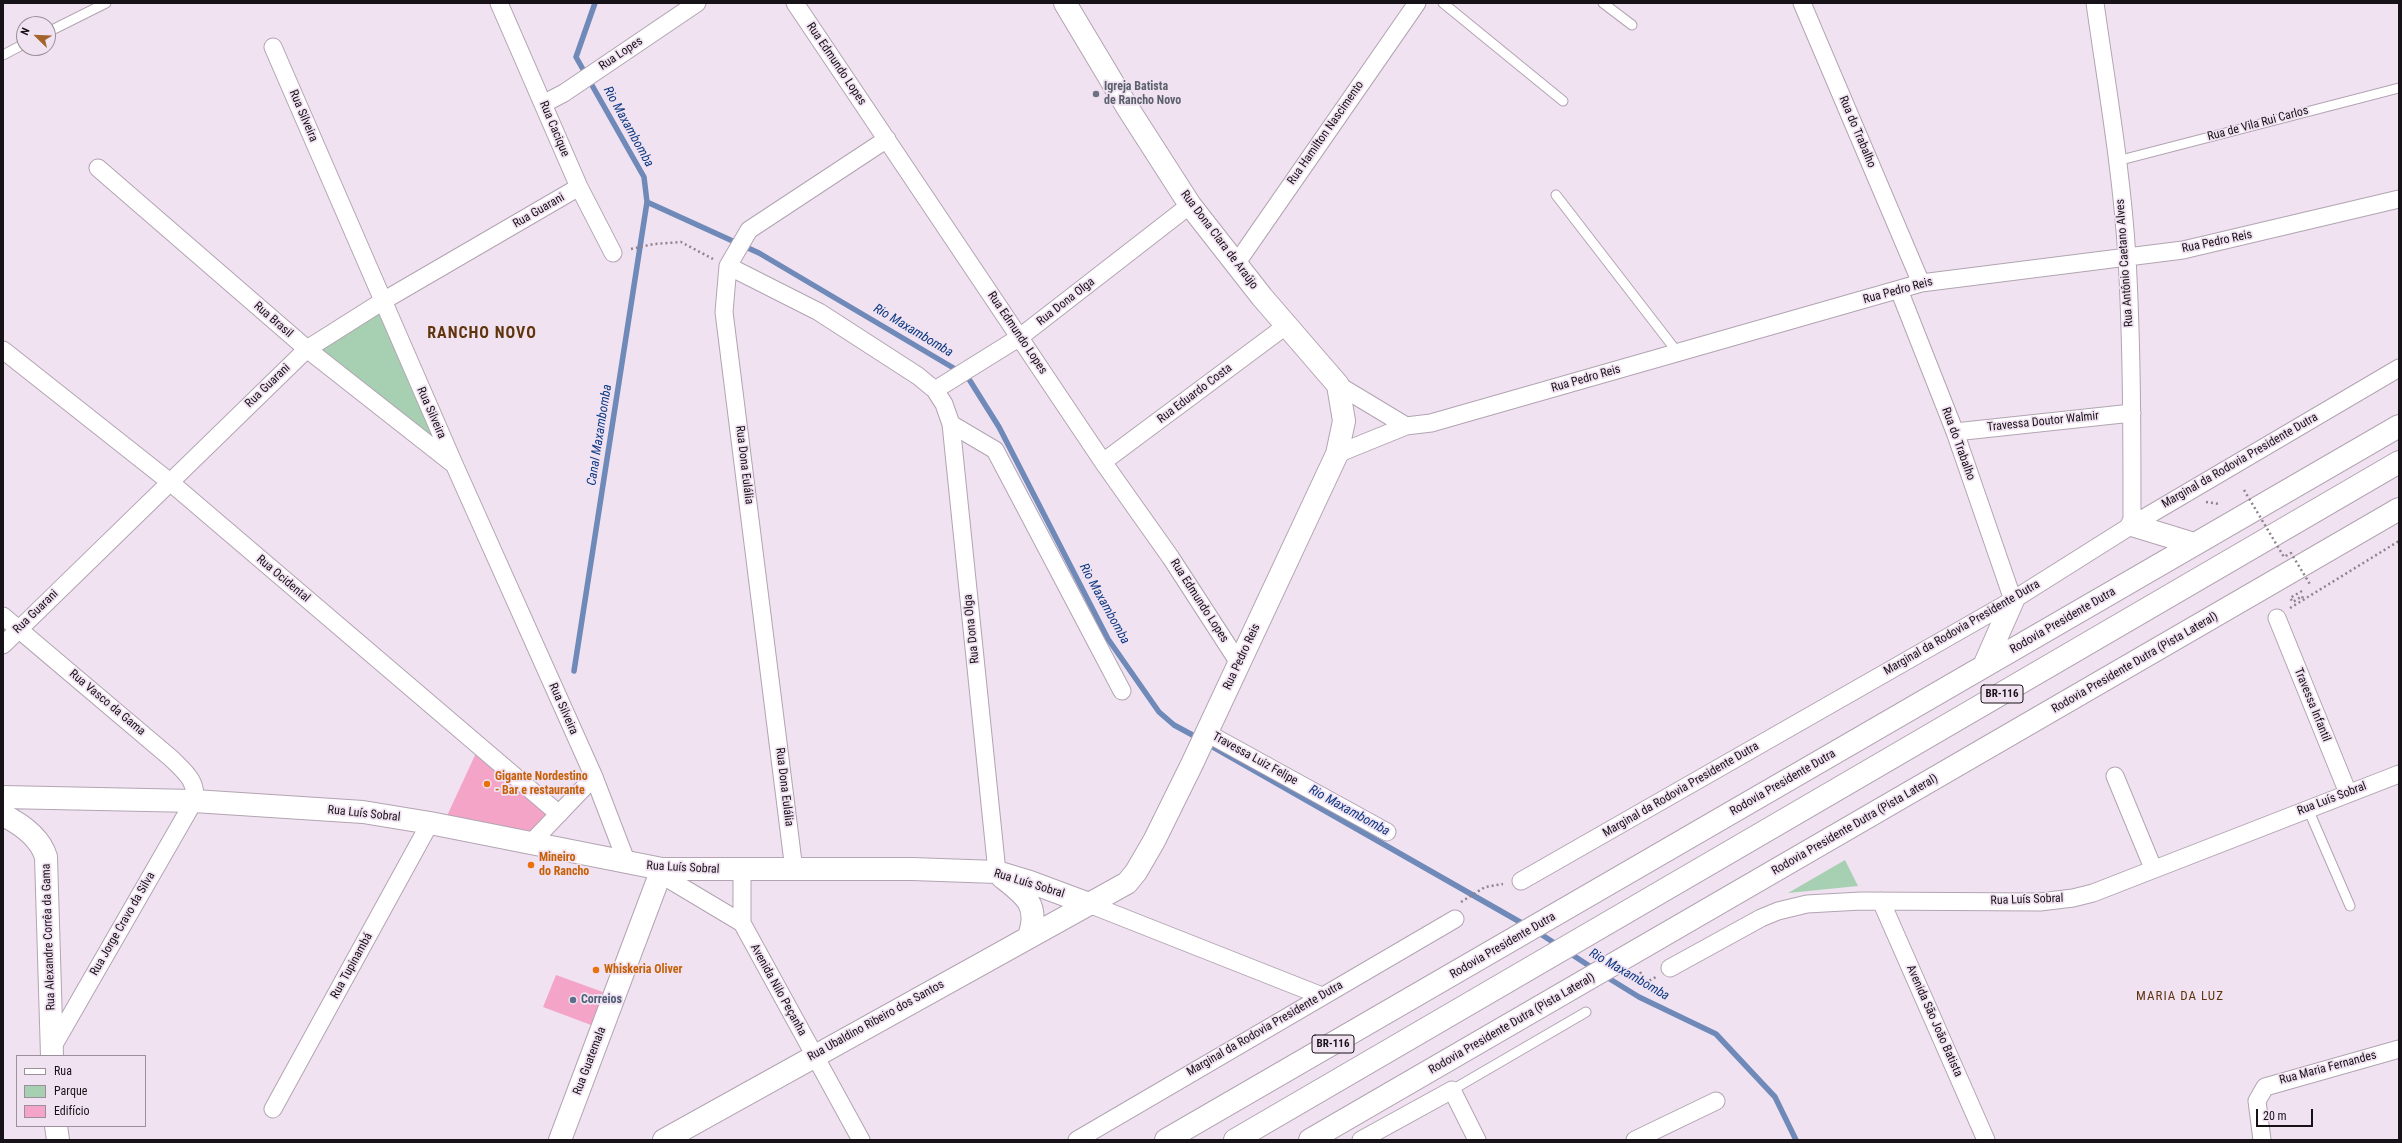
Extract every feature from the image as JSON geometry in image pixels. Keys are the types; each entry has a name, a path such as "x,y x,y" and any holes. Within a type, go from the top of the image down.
{"main road":[{"name":"Rua Dona Clara de Araújo","path":"1067,4 1129,110 1190,204 1236,264 1338,385"},
{"path":"1337,454 1344,421 1338,385"},
{"name":"Rodovia Presidente Dutra","path":"1166,1140 1566,910 2399,426"},
{"name":"Rua Pedro Reis","path":"1089,904 1127,883 1136,872 1192,764 1302,532 1337,454"},
{"name":"BR-116","path":"1234,1140 2399,462"},
{"name":"Rodovia Presidente Dutra (Pista Lateral)","path":"1310,1140 1568,992 1630,966 2399,509"},
{"path":"2132,525 2194,544"},
{"path":"1984,666 2012,600"},
{"name":"Rua Luís Sobral","path":"3,797 194,801 362,812 430,823 627,863 661,872 912,869 997,872 1030,882 1089,904"},
{"name":"Rua Alexandre Corrêa da Gama","path":"3,815 32,834 41,846 46,857 52,1052"},
{"name":"Rua Guatemala","path":"560,1140 661,872"},
{"path":"997,872 1022,893 1031,904 1034,915 1029,936"},
{"name":"Rua Ubaldino Ribeiro dos Santos","path":"664,1140 814,1055 1089,904"},
{"path":"56,1127 58,1140"}],"street":[{"name":"Rua Cacique","path":"499,3 579,187 621,251"},
{"name":"Rua Lopes","path":"543,104 564,93 697,3"},
{"name":"Rua Edmundo Lopes","path":"795,3 1104,462 1171,558 1239,663"},
{"name":"Rua Hamilton Nascimento","path":"1236,264 1417,3"},
{"name":"Rua do Trabalho","path":"1802,3 1921,283"},
{"name":"Rua Antônio Caetano Alves","path":"2095,3 2117,161 2127,258 2132,413 2132,525"},
{"name":"Rua Silveira","path":"273,47 454,464 594,777 627,863"},
{"name":"Rua Dona Eulália","path":"794,870 724,312 730,263 749,230 887,139"},
{"name":"Rua Brasil","path":"98,168 307,349 454,464"},
{"name":"Rua Guarani","path":"3,645 307,349 383,301 579,187"},
{"name":"Rua Pedro Reis","path":"1337,454 1406,426 1431,423 1921,283 2184,250 2399,199"},
{"name":"Rua Dona Olga","path":"935,390 1020,337 1190,204"},
{"name":"Rua Dona Olga","path":"730,263 819,312 886,354 935,390 944,404 951,424 997,872"},
{"name":"Rua do Trabalho","path":"1899,290 1955,432 2012,600"},
{"name":"Rua Eduardo Costa","path":"1104,462 1287,325"},
{"name":"Rua Ocidental","path":"3,350 170,482 559,814"},
{"name":"Marginal da Rodovia Presidente Dutra","path":"1521,881 2012,600 2132,525 2399,368"},
{"path":"1338,385 1406,426"},
{"name":"Travessa Doutor Walmir","path":"1955,432 2132,413"},
{"path":"951,424 996,450 1122,691"},
{"name":"Rua Vasco da Gama","path":"3,616 172,759 194,784 194,801"},
{"name":"Travessa Infantil","path":"2277,618 2348,793"},
{"name":"Travessa Luiz Felipe","path":"1206,734 1387,832"},
{"name":"Rua Luís Sobral","path":"1670,968 1747,925 1778,911 1825,902 2060,900 2093,893 2153,868 2399,774"},
{"path":"2115,776 2153,868"},
{"path":"530,844 594,777"},
{"name":"Rua Jorge Cravo da Silva","path":"52,1052 194,801"},
{"name":"Rua Tupinambá","path":"273,1109 430,823"},
{"name":"Avenida Nilo Peçanha","path":"742,870 742,924"},
{"name":"Avenida Nilo Peçanha","path":"661,872 742,924 861,1140"},
{"name":"Avenida São João Batista","path":"1881,901 1986,1140"},
{"name":"Rua Luís Sobral","path":"1089,904 1322,996"},
{"name":"Marginal da Rodovia Presidente Dutra","path":"1077,1140 1455,919"},
{"name":"Rua Maria Fernandes","path":"2262,1140 2256,1109 2258,1096 2265,1087 2399,1050"},
{"path":"1361,1140 1452,1090 1477,1140"},
{"path":"1635,1140 1716,1101"}],"lane":[{"path":"56,28 106,3"},
{"path":"1443,3 1563,101"},
{"path":"1603,3 1632,25"},
{"path":"3,55 16,48"},
{"name":"Rua de Vila Rui Carlos","path":"2117,161 2399,88"},
{"path":"1556,195 1678,353"},
{"path":"2308,809 2350,906"},
{"path":"1452,1090 1586,1012"}],"path":[{"path":"621,251 654,244 681,242 730,263"},
{"path":"2244,490 2284,557 2291,553 2311,586 2290,598 2293,602 2302,596 2303,599"},
{"path":"2277,618 2303,599 2399,541"},
{"path":"1461,901 1485,887"},
{"path":"1630,966 1640,972 1647,982 1654,978"}],"green space":[{"path":"379,305 449,459 310,348"},
{"path":"1845,860 1858,886 1788,893"}],"building":[{"name":"Gigante Nordestino - Bar e restaurante","path":"476,753 549,815 526,837 446,818"},
{"name":"Correios","path":"556,975 603,992 591,1025 543,1007"}],"waterway":[{"name":"Canal Maxambomba","path":"574,671 647,202 644,177 576,57 595,3"},
{"name":"Rio Maxambomba","path":"647,202 759,253 967,376 999,427 1108,639 1159,712 1174,725 1198,738"},
{"name":"Rio Maxambomba","path":"1206,743 1527,926"},
{"name":"Rio Maxambomba","path":"1536,931 1559,946"},
{"name":"Rio Maxambomba","path":"1568,952 1594,969"},
{"name":"Rio Maxambomba","path":"1605,976 1639,997 1716,1034 1775,1097 1796,1140"}],"place":[{"name":"Igreja Batista de Rancho Novo","path":"1096,94"},
{"name":"Gigante Nordestino - Bar e restaurante","path":"487,784"},
{"name":"Mineiro do Rancho","path":"531,865"},
{"name":"Whiskeria Oliver","path":"596,970"},
{"name":"Correios","path":"573,1000"}],"district":[{"name":"RANCHO NOVO","path":"482,334"},
{"name":"MARIA DA LUZ","path":"2180,997"}]}
